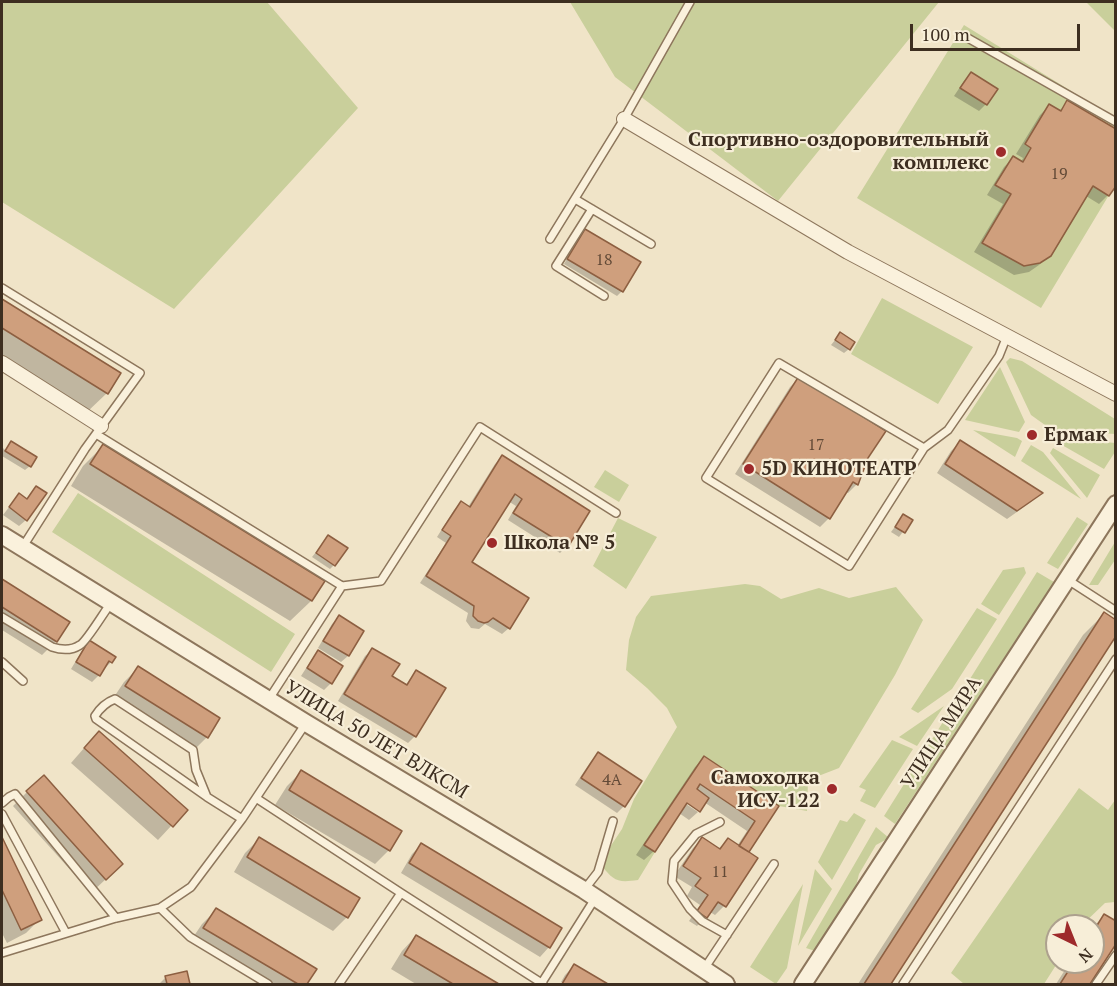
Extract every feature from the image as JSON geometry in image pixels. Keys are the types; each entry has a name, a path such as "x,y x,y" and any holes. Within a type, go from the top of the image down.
{"street":[{"path":"624,119 848,252 1116,394"},
{"path":"2,363 98,430"},
{"name":"УЛИЦА МИРА","path":"803,984 1116,504"},
{"name":"УЛИЦА 50 ЛЕТ ВЛКСМ","path":"2,536 590,894 726,984"}],"lane":[{"path":"550,239 624,119 690,2"},
{"path":"966,37 1116,122"},
{"path":"575,199 651,244"},
{"path":"591,209 556,266 604,297"},
{"path":"2,288 140,373 98,430 22,548"},
{"path":"924,448 778,363 706,478 849,566 924,448 948,430 999,356 1007,335"},
{"path":"98,430 342,586 381,581 480,427 616,513"},
{"path":"1068,580 1116,611"},
{"path":"269,700 342,586"},
{"path":"2,617 52,647 60,650 73,649 81,645 111,603"},
{"path":"903,984 1116,659"},
{"path":"2,662 22,681"},
{"path":"207,797 196,770 193,750 115,699 108,702 98,712 96,719 207,797 242,819"},
{"path":"2,953 116,918 160,908 191,887 242,819 306,723"},
{"path":"2,803 15,795 116,918"},
{"path":"256,798 542,984 590,894 613,821"},
{"path":"2,814 66,933"},
{"path":"720,822 696,834 674,861 672,882 690,909 702,921 727,935"},
{"path":"704,970 774,864"},
{"path":"339,984 401,893"},
{"path":"160,908 190,937 268,984"},
{"path":"1096,984 1116,955"}],"green space":[{"path":"2,2 267,2 358,108 174,309 2,202"},
{"path":"570,2 939,2 778,201 615,77"},
{"path":"1086,2 1115,2 1115,31"},
{"name":"Спортивно-оздоровительный комплекс","path":"964,25 1115,118 1115,185 1041,308 857,198"},
{"path":"882,298 973,347 938,404 851,354"},
{"path":"1010,358 1022,361 1115,419 1115,434 1052,430 1031,415 1006,362"},
{"path":"1000,367 1025,422 1019,432 965,420"},
{"path":"973,430 1017,438 1022,441 1015,457"},
{"path":"1057,437 1115,443 1115,452 1104,469 1055,441"},
{"path":"1031,445 1043,452 1081,499 1021,461"},
{"path":"1053,448 1100,475 1087,498 1050,453"},
{"path":"605,470 629,485 619,502 594,487"},
{"path":"78,493 295,634 271,672 52,532"},
{"path":"1077,517 1088,524 1058,569 1047,563"},
{"path":"618,518 657,537 626,589 593,566"},
{"path":"1115,542 1115,560 1098,585 1089,585"},
{"path":"1024,567 1026,573 999,615 981,604 1003,570"},
{"path":"1037,572 1054,582 895,824 884,816"},
{"path":"745,584 760,586 781,599 819,588 849,598 896,587 923,620 895,675 839,768 808,780 807,811 779,806 704,756 645,845 655,852 638,880 616,880 601,865 622,829 634,799 677,727 667,708 626,670 629,640 636,617 651,596"},
{"path":"977,608 997,619 952,689 918,713 911,709"},
{"path":"944,706 917,746 899,737"},
{"path":"892,740 913,749 875,808 860,801 866,790 859,787"},
{"path":"1079,788 1108,810 1115,800 1115,902 1105,903 1094,914 1045,914 1045,974 1050,974 1044,984 964,984 951,973"},
{"path":"854,813 866,820 832,880 818,862 840,820 847,822"},
{"path":"876,827 889,838 876,845 859,874 856,886 815,951 806,948"},
{"path":"815,869 832,889 798,946"},
{"path":"803,884 787,968 776,984 750,967"}],"building":[{"path":"971,72 998,89 987,105 960,88"},
{"path":"1067,100 1116,129 1116,186 1109,196 1093,186 1051,256 1040,263 1024,266 982,243 1011,194 995,185 1013,156 1023,162 1031,148 1025,144 1049,104 1061,111"},
{"path":"585,229 641,262 623,292 567,259"},
{"path":"2,299 121,373 108,394 2,328"},
{"path":"840,332 855,342 850,350 835,340"},
{"path":"799,376 886,431 868,458 858,485 853,482 830,519 743,464"},
{"path":"960,440 1043,493 1017,511 945,464"},
{"path":"11,441 37,457 31,467 5,451"},
{"path":"103,444 325,581 312,601 90,464"},
{"path":"502,455 590,511 568,547 513,513 522,499 515,494 472,562 529,598 510,629 493,618 484,623 478,621 473,616 474,606 426,576 451,536 442,530 461,501 470,507"},
{"path":"36,486 47,493 27,521 9,507 19,493 27,499"},
{"path":"903,514 913,520 905,533 895,527"},
{"path":"328,535 348,548 335,566 316,553"},
{"path":"2,579 70,622 57,642 2,607"},
{"path":"1104,612 1116,620 1116,636 891,984 864,984"},
{"path":"339,615 364,631 349,656 323,641"},
{"path":"89,640 116,657 112,663 109,661 100,676 76,662"},
{"path":"372,648 400,664 392,676 407,685 416,670 446,688 416,737 344,694"},
{"path":"318,650 343,666 332,684 307,668"},
{"path":"138,666 220,718 208,738 125,686"},
{"path":"99,731 188,810 173,827 84,748"},
{"path":"598,752 642,781 625,807 581,778"},
{"path":"704,756 779,806 749,852 739,846 755,821 700,784 697,789 709,798 700,812 687,803 655,852 644,845"},
{"path":"301,770 402,831 390,851 289,790"},
{"path":"44,775 123,864 106,880 26,791"},
{"path":"2,837 42,920 21,930 2,890"},
{"path":"259,837 360,898 348,918 247,857"},
{"path":"702,837 720,849 728,838 758,858 726,907 718,902 707,918 697,911 708,895 695,886 701,878 683,866"},
{"path":"421,843 562,928 550,948 409,863"},
{"path":"216,908 317,969 307,984 298,984 203,928"},
{"path":"1105,915 1116,921 1116,944 1105,961"},
{"path":"416,935 499,984 453,984 404,955"},
{"path":"574,964 608,984 562,984"},
{"path":"187,971 190,984 167,984 165,976"},
{"path":"1066,974 1096,974 1090,984 1060,984"}],"place":[{"name":"Спортивно-оздоровительный комплекс","path":"1001,152"},
{"name":"Ермак","path":"1032,435"},
{"name":"5D КИНОТЕАТР","path":"749,469"},
{"name":"Школа № 5","path":"492,543"},
{"name":"Самоходка ИСУ-122","path":"832,789"}]}
